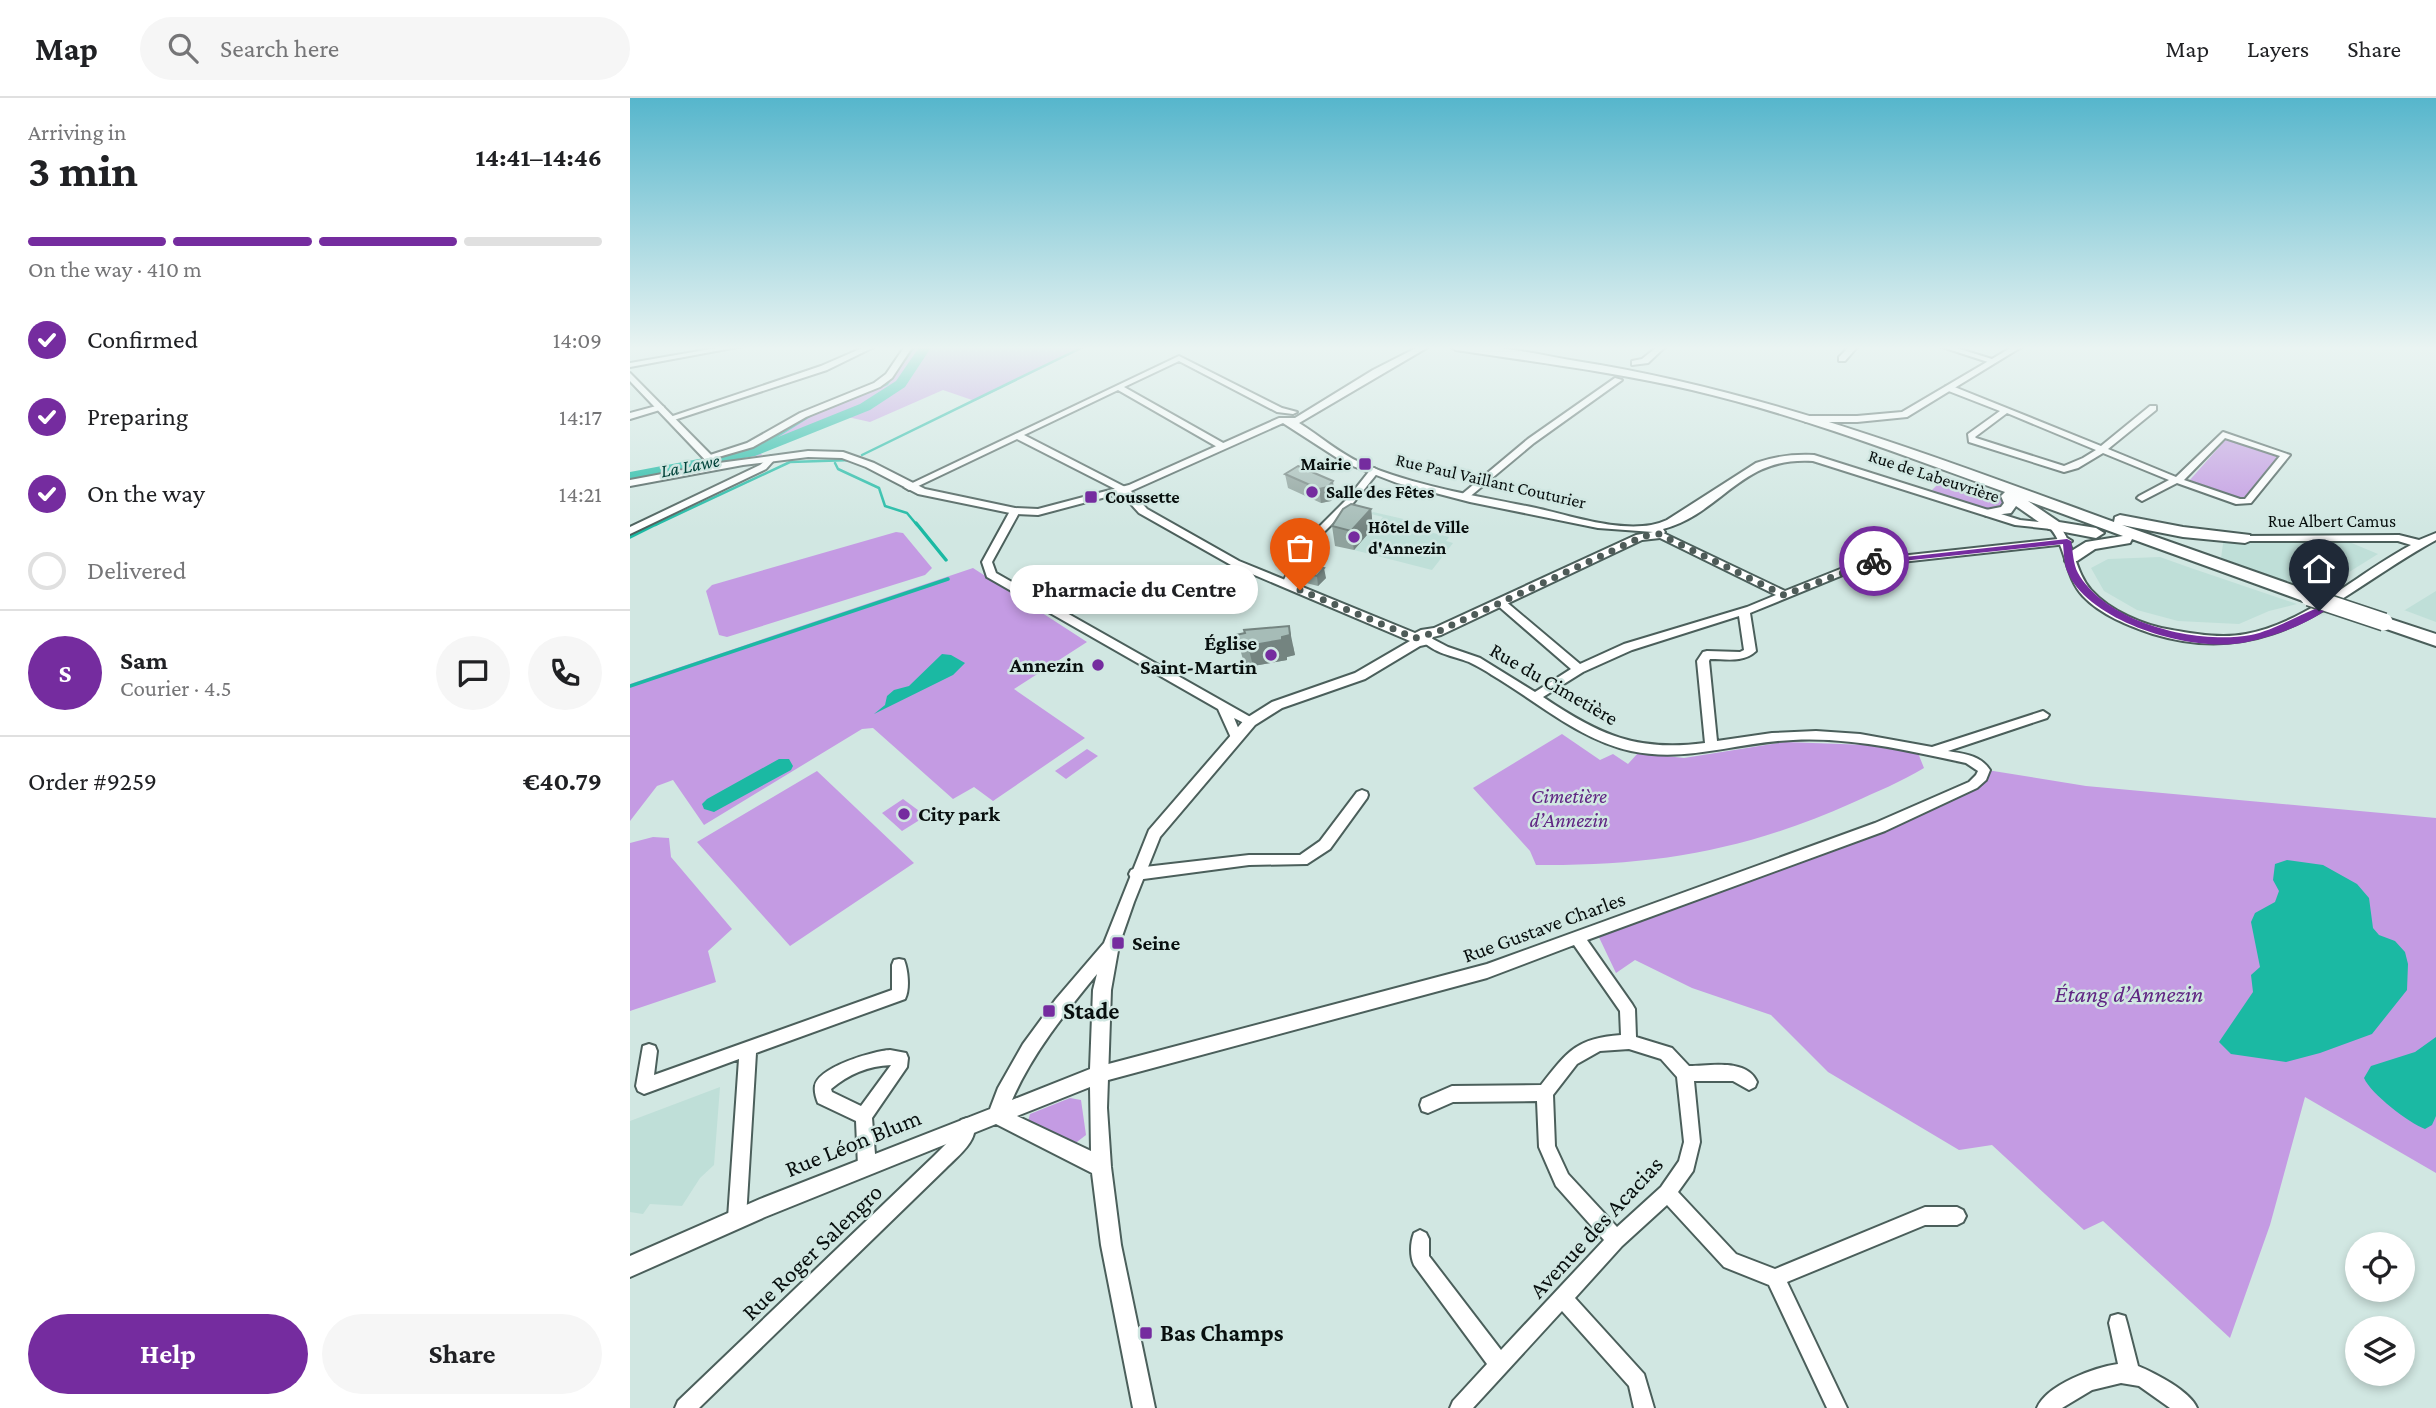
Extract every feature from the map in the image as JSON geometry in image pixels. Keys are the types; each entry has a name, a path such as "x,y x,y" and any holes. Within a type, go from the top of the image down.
{"main road":[{"path":"1762,407 1859,437 2226,569 2436,640"},
{"path":"1981,481 2034,509 2054,526 2125,540 2226,569"},
{"path":"1981,481 1994,482 2141,524 2245,538"},
{"path":"1990,513 2006,510 2011,503 2008,496"},
{"path":"2071,558 2091,545 2125,540"}],"street":[{"path":"660,407 712,461 843,455 870,465 909,487 1015,511 1059,509 1124,490 1316,407"},
{"path":"630,416 660,407"},
{"path":"671,418 704,407"},
{"path":"630,483 712,461 750,445 803,415 823,407"},
{"path":"909,487 1076,407"},
{"path":"1154,407 1223,446"},
{"path":"1273,407 1292,417"},
{"path":"1464,496 1531,441 1579,407"},
{"path":"1806,419 1857,419 1911,411 1917,407"},
{"path":"1999,407 2176,480 2230,500 2244,502 2286,455 2223,435 2184,476 2176,480 2141,498"},
{"path":"2006,410 1971,436 1972,440 2064,469 2071,468 2101,449 2153,408"},
{"name":"Rue Paul Vaillant Couturier","path":"1292,417 1340,456 1374,471 1464,496 1643,532"},
{"path":"1857,419 1848,424 1859,437"},
{"path":"1017,435 1124,490 1143,511 1235,563 1422,639"},
{"name":"Rue de Labeuvrière","path":"1643,532 1657,531 1703,506 1753,468 1783,456 1802,456 1832,463 2019,523 2054,526"},
{"path":"630,531 763,467 771,459"},
{"path":"1287,584 1303,548 1351,500 1374,471"},
{"path":"1015,511 987,562 991,575 1224,709 1243,729"},
{"path":"2054,526 2067,541 2072,571 2079,585 2118,614 2156,631 2181,638 2231,641 2256,637 2319,611 2414,547 2436,536"},
{"path":"1657,531 1784,595"},
{"path":"1144,1408 1115,1267 1101,1167 1097,1075 1102,990 1111,945 1136,874 1154,834 1243,729 1277,705 1360,676 1422,639 1643,532"},
{"path":"2399,538 2436,536"},
{"name":"Rue Albert Camus","path":"2245,538 2399,538 2414,547"},
{"path":"2381,538 2414,547"},
{"path":"1535,696 1579,669 1658,635 1744,611 1863,563 2067,541"},
{"path":"1500,602 1579,669"},
{"path":"1712,748 1703,661 1707,655 1742,656 1750,651 1744,611"},
{"name":"Rue du Cimetière","path":"1422,639 1476,662 1591,731 1626,746 1665,751 1712,748 1774,737 1831,736 1934,751 1977,761 1984,770"},
{"path":"1224,709 1230,722 1243,729"},
{"path":"1934,751 2043,715"},
{"name":"Rue Gustave Charles","path":"1097,1075 1487,971 1880,827 1973,785 1984,770"},
{"path":"1136,874 1249,860 1302,860 1325,845 1362,795"},
{"path":"1578,939 1627,1009 1629,1042"},
{"path":"1101,1167 1078,1154 1032,1136 997,1114 1007,1089 1055,1015 1111,945"},
{"path":"649,1051 644,1086 900,994 899,965"},
{"path":"1616,1240 1562,1180 1547,1147 1545,1093 1571,1059 1598,1044 1629,1042 1666,1053 1685,1074 1735,1073 1749,1082"},
{"path":"737,1218 748,1049"},
{"path":"864,1116 824,1097 823,1086 839,1072 884,1056 900,1058 899,1067 864,1116 867,1166"},
{"name":"Avenue des Acacias","path":"1460,1408 1616,1240 1667,1193 1687,1165 1692,1142 1685,1074"},
{"name":"Rue Léon Blum","path":"630,1267 737,1218 1097,1075"},
{"path":"1428,1105 1452,1094 1545,1093"},
{"name":"Rue Roger Salengro","path":"685,1408 940,1162 965,1136 967,1126"},
{"path":"1078,1154 1100,1135"},
{"path":"1667,1193 1730,1261 1775,1278 1925,1216 1957,1216"},
{"path":"1420,1239 1420,1259 1499,1363"},
{"path":"1775,1278 1837,1408"},
{"path":"1564,1299 1637,1381 1644,1408"},
{"path":"2118,1323 2130,1374"},
{"path":"2047,1408 2057,1399 2096,1379 2130,1374 2187,1408"}],"shaded area":[{"path":"1373,512 1430,525 1426,531 1449,537 1446,541 1453,543 1432,570 1354,550 1383,517 1371,514"},
{"path":"2224,537 2342,539 2378,554 2330,584 2321,594 2221,558"},
{"path":"2160,557 2297,604 2269,611 2239,624 2178,621 2137,610 2104,591 2091,568 2108,559"},
{"path":"2436,591 2436,622 2404,610 2405,610"},
{"path":"942,654 951,655 965,663 953,675 874,714 885,705 887,696 894,690 909,686"},
{"path":"779,759 789,759 793,766 791,770 714,812 704,809 702,804 707,799"},
{"path":"2287,860 2323,865 2357,884 2369,898 2373,928 2379,935 2395,941 2405,952 2408,964 2407,990 2372,1034 2286,1062 2231,1054 2219,1042 2253,992 2251,975 2260,967 2251,922 2255,913 2275,902 2279,891 2273,880 2275,864"},
{"path":"2436,1037 2436,1116 2432,1125 2425,1129 2391,1107 2374,1092 2364,1078 2371,1066 2415,1052"},
{"path":"720,1087 714,1165 700,1178 682,1206 650,1204 643,1214 630,1212 630,1121"}],"green space":[{"path":"827,407 904,407 870,422 843,416 760,453 762,455 725,461 723,455 757,444 804,416"},
{"path":"2229,436 2282,454 2243,499 2188,482"},
{"path":"1946,476 2001,497 2007,503 2004,508 1982,508 1931,491"},
{"path":"896,532 903,533 932,568 925,575 727,637 719,635 706,591 712,585"},
{"path":"973,568 1087,642 1014,689 1085,738 993,801 974,787 953,799 873,728 862,729 704,825 673,780 657,786 630,821 630,684"},
{"name":"Cimetière d’Annezin","path":"1562,734 1600,760 1613,754 1628,764 1638,753 1684,758 1785,742 1868,745 1918,753 1924,768 1852,803 1774,833 1736,844 1659,858 1579,865 1536,865 1530,851 1473,788"},
{"path":"1087,749 1098,756 1066,779 1055,771"},
{"name":"Étang d’Annezin","path":"1987,770 2086,786 2436,818 2436,1173 2305,1097 2270,1225 2230,1338 2103,1221 2084,1230 1992,1145 1959,1150 1828,1072 1771,1015 1692,988 1635,960 1616,973 1596,931 1979,785"},
{"path":"817,771 914,863 790,946 697,842"},
{"name":"City park","path":"903,799 926,816 902,831 882,813"},
{"path":"653,837 669,838 671,857 732,929 708,951 716,982 630,1011 630,843"},
{"path":"1070,1098 1081,1100 1086,1135 1073,1145 1026,1128 1030,1114"}],"building":[{"path":"1298,466 1333,481 1328,487 1319,489 1285,474"},
{"path":"1351,504 1371,509 1351,531 1332,526 1343,509"},
{"path":"1312,565 1324,568 1317,576 1304,573"},
{"path":"1289,626 1290,635 1282,637 1282,640 1248,646 1239,643 1236,635 1245,633 1244,630"}],"waterway":[{"path":"826,409 831,407"},
{"name":"La Lawe","path":"630,476 750,453 865,407"},
{"path":"862,455 960,407"},
{"path":"750,453 813,414"},
{"path":"655,525 790,462 852,460"},
{"path":"835,463 838,469 879,488 885,506 907,513 917,525"},
{"path":"630,537 658,523"},
{"path":"916,523 946,560"},
{"path":"630,686 948,579"}],"way so far":[{"path":"1300,590 1415,638 1420,634 1437,632 1644,536 1653,537 1659,534 1784,595 1874,561"}],"place":[{"name":"Mairie","path":"1365,464"},
{"name":"Salle des Fêtes","path":"1312,492"},
{"name":"Coussette","path":"1091,497"},
{"name":"Hôtel de Ville d'Annezin","path":"1354,537"},
{"name":"Pharmacie du Centre","path":"1300,590"},
{"name":"Église Saint-Martin","path":"1271,655"},
{"name":"Annezin","path":"1098,665"},
{"name":"City park","path":"904,814"},
{"name":"Seine","path":"1118,943"},
{"name":"Stade","path":"1049,1011"},
{"name":"Bas Champs","path":"1146,1333"}],"route":[{"path":"1874,561 2067,541 2072,571 2079,585 2091,597 2133,622 2181,638 2244,640 2272,632 2319,611"}]}
